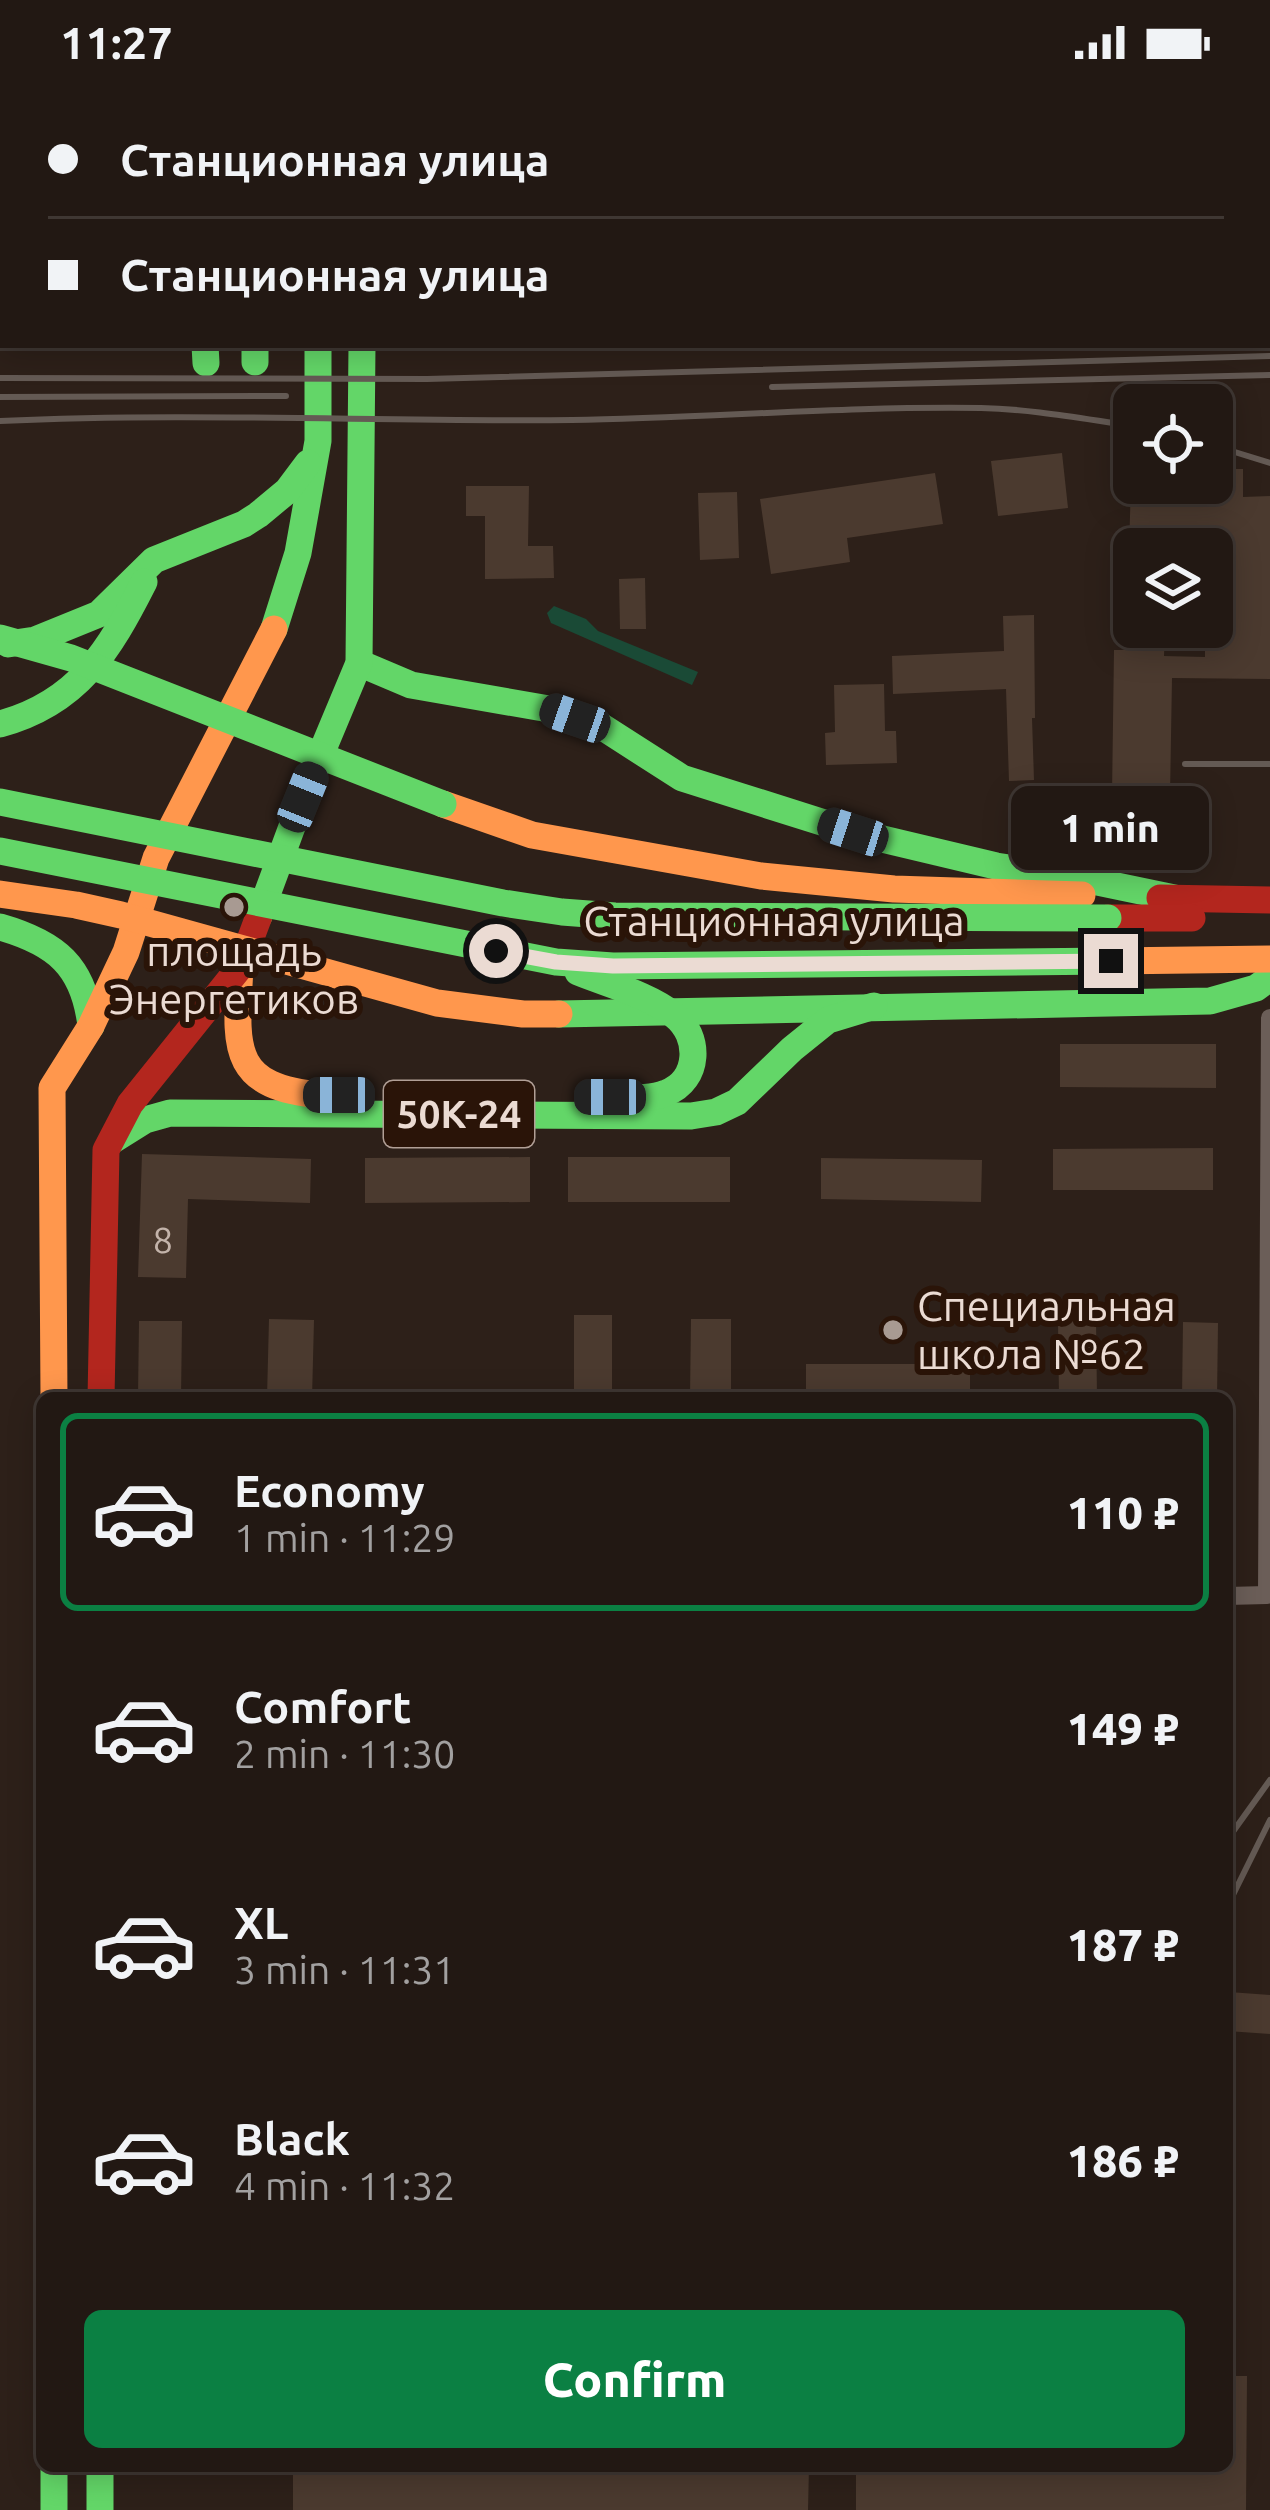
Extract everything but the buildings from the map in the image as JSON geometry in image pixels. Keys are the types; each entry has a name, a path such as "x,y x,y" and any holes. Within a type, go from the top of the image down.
{"main road":[{"path":"54,1392 52,1088 91,1026 126,952 156,858 277,625 298,554 318,441 318,348"},
{"path":"362,348 359,663 240,968 237,1016 244,1060 268,1088 294,1094 610,1097 662,1095 679,1087 692,1070 695,1051 691,1032 677,1017 556,962"},
{"path":"0,642 35,640 99,614 154,560 258,515 287,491 315,453"},
{"path":"0,724 47,710 80,683 120,632 154,560"},
{"path":"0,642 92,666 532,835 649,859 894,889 1270,900"},
{"path":"359,663 411,685 549,709 601,727 682,778 853,832 996,866 1179,899"},
{"name":"Станционная улица","path":"0,802 562,912 1270,918"},
{"name":"Станционная улица","path":"0,851 556,962 613,966 1270,959"},
{"path":"0,894 122,915 437,1003 504,1012 874,1006"},
{"path":"0,928 44,941 66,962 84,988 91,1026"},
{"path":"101,1392 106,1150 130,1104 240,968"},
{"name":"50К-24","path":"109,1144 123,1131 170,1113 691,1116 737,1102 791,1048 828,1020 874,1006 1210,1001 1256,988 1270,978"},
{"path":"54,2472 54,2510"},
{"path":"100,2472 100,2510"}],"street":[{"path":"1233,1596 1267,1595 1270,1018"}],"green space":[{"path":"554,606 586,619 598,631 698,672 692,685 551,623 547,613"}],"railway":[{"path":"0,378 427,379 1270,356"},
{"path":"772,387 1270,375"},
{"path":"0,397 286,396"},
{"path":"0,421 143,417 572,420 981,408 1113,423"},
{"path":"1233,452 1270,463"},
{"path":"1185,764 1270,764"},
{"path":"1233,1832 1270,1780"},
{"path":"1233,1895 1270,1820"}],"traffic: fast":[{"path":"205,348 206,363"},
{"path":"255,348 255,362"},
{"path":"274,629 298,553 318,441 318,348"},
{"path":"259,916 359,663 362,348"},
{"path":"8,644 35,640 99,614 154,560 258,515 287,491 308,463"},
{"path":"0,724 27,715 71,688 104,652 144,582"},
{"path":"0,638 71,658 443,804"},
{"path":"359,663 411,685 549,709 601,726 682,778 853,832 996,866 1179,899"},
{"path":"0,802 562,912 1108,918"},
{"path":"0,851 556,962 613,966 1111,961"},
{"path":"0,927 37,941 64,960 82,987 91,1026"},
{"path":"578,972 674,1015 692,1045 691,1068 677,1087 652,1097 609,1097"},
{"path":"559,1014 1210,1001 1256,988 1270,978"},
{"path":"113,1140 145,1120 170,1113 691,1116 716,1112 737,1102 828,1020 874,1006"},
{"path":"54,2472 54,2510"},
{"path":"100,2472 100,2510"}],"traffic: slow":[{"path":"54,1392 52,1088 91,1026 126,952 156,858 274,629"},
{"path":"443,804 532,835 761,876 894,889 1082,895"},
{"path":"0,894 121,915 437,1003 559,1014"},
{"path":"1111,961 1270,959"},
{"path":"240,967 238,1019 244,1058 269,1083 321,1095"}],"traffic: jam":[{"path":"1160,898 1270,900"},
{"path":"101,1392 106,1150 130,1104 240,967 259,916"},
{"path":"1108,918 1192,918"}],"place":[{"name":"площадь Энергетиков","path":"234,907"},
{"name":"Специальная школа №62","path":"893,1330"}],"route":[{"path":"496,951 613,966 1111,961"}]}
